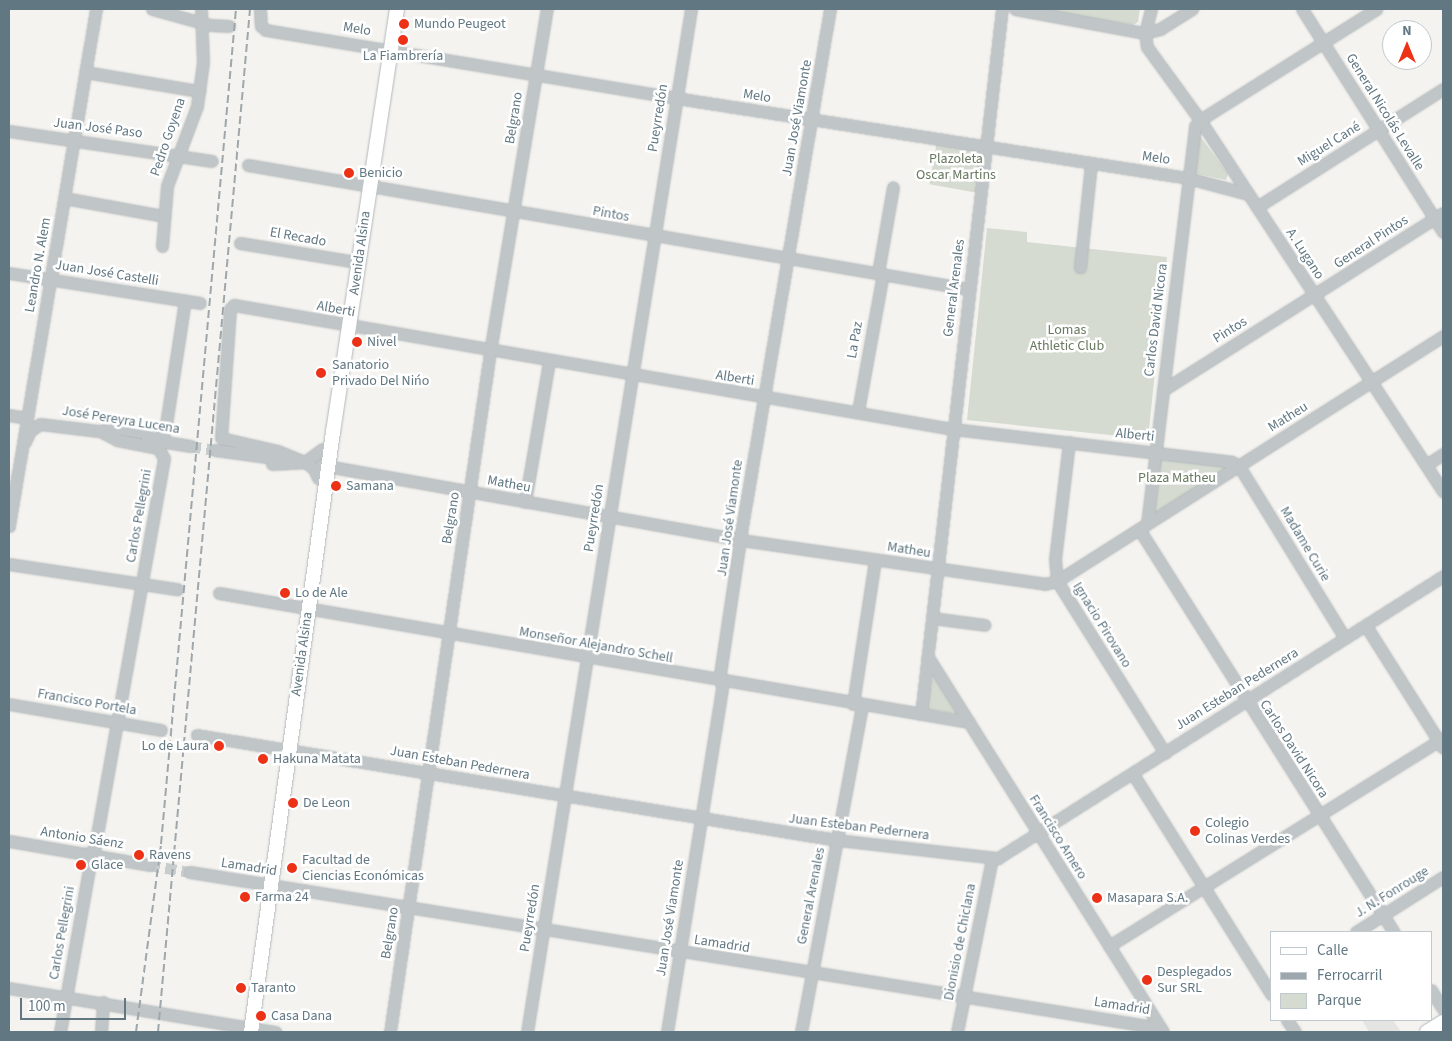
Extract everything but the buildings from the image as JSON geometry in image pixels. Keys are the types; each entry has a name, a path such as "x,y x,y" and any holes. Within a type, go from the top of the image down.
{"main road":[{"name":"Avenida Alsina","path":"387,49 388,9"},
{"name":"Avenida Alsina","path":"247,1030 322,470 387,49 397,9"},
{"name":"Avenida Alsina","path":"322,470 322,450 345,326 350,261 365,186"},
{"path":"1427,1032 1443,1022"}],"street":[{"name":"Leandro N. Alem","path":"9,526 96,9"},
{"path":"152,9 202,22 229,26"},
{"name":"Pedro Goyena","path":"162,246 167,186 192,122 199,91 203,62 201,9"},
{"name":"Melo","path":"260,9 261,26 266,30 986,148 1188,178 1248,194"},
{"name":"Belgrano","path":"390,1032 448,634 471,492 490,352 547,9"},
{"name":"Pueyrredón","path":"527,1032 690,9"},
{"name":"Juan José Viamonte","path":"667,1032 702,819 763,398 830,9"},
{"name":"General Arenales","path":"937,570 1002,9"},
{"path":"1015,9 1145,33 1160,29 1192,9"},
{"path":"1145,33 1151,9"},
{"name":"General Nicolás Levalle","path":"1302,9 1379,130 1439,216 1443,232"},
{"path":"1200,120 1376,9"},
{"name":"A. Lugano","path":"1145,33 1147,47 1200,120 1443,492"},
{"path":"85,72 199,91"},
{"name":"Miguel Cané","path":"1257,207 1443,89"},
{"name":"Carlos David Nicora","path":"1200,120 1194,131 1156,452 1143,527 1246,701 1393,931"},
{"name":"Juan José Paso","path":"9,131 74,142 179,154 212,161"},
{"path":"1080,267 1091,164"},
{"name":"Pintos","path":"248,165 654,237 969,289"},
{"name":"La Paz","path":"858,411 893,187"},
{"path":"64,198 164,216"},
{"name":"General Pintos","path":"1314,296 1439,216"},
{"name":"El Recado","path":"240,243 350,261"},
{"name":"Juan José Castelli","path":"9,273 200,303"},
{"name":"Pintos","path":"1162,390 1314,296"},
{"path":"100,432 114,428 156,434 165,431 185,301"},
{"name":"Alberti","path":"305,462 276,465 219,448 230,309 234,305 490,352 763,398 858,411 953,429 1156,452 1232,462 1239,466"},
{"name":"Matheu","path":"322,470 471,492 742,540 1041,584 1057,581 1443,336"},
{"path":"526,502 549,361"},
{"name":"José Pereyra Lucena","path":"33,379 34,412 37,418 48,424"},
{"path":"9,415 26,418"},
{"name":"José Pereyra Lucena","path":"21,456 30,432 35,426 48,424 190,446"},
{"name":"Carlos Pellegrini","path":"95,846 142,584 163,452 158,448 117,440 100,432"},
{"name":"Ignacio Pirovano","path":"1069,442 1055,559 1057,581 1165,753"},
{"path":"322,450 305,462 314,469 322,470"},
{"path":"1426,465 1443,454"},
{"name":"Madame Curie","path":"1239,466 1345,638"},
{"name":"General Arenales","path":"801,1032 837,840 857,705 875,560"},
{"path":"9,564 177,589"},
{"path":"921,714 937,570"},
{"name":"Juan Esteban Pedernera","path":"196,735 285,748 837,840 992,858 1003,856 1443,576"},
{"name":"Monseñor Alejandro Schell","path":"219,594 721,682 968,722"},
{"path":"932,618 985,625"},
{"path":"1109,946 1442,742 1366,626"},
{"name":"Francisco Amero","path":"928,656 1162,1030"},
{"name":"Francisco Portela","path":"9,704 161,730"},
{"path":"1132,774 1203,888 1270,989"},
{"name":"Antonio Sáenz","path":"9,841 150,865"},
{"path":"84,854 92,852 95,846"},
{"name":"Antonio Sáenz","path":"90,868 102,860 154,867 152,861 105,853 95,846"},
{"path":"84,854 90,859 90,868"},
{"name":"Dionisio de Chiclana","path":"957,1032 992,858"},
{"name":"Lamadrid","path":"265,885 189,867 183,873 1162,1030"},
{"name":"Carlos Pellegrini","path":"60,1032 90,868"},
{"name":"Lamadrid","path":"190,872 265,885"},
{"name":"J. N. Fonrouge","path":"1358,931 1443,877"},
{"path":"9,988 156,1011 247,1030 275,1032"},
{"path":"1432,992 1443,1009"},
{"path":"101,1032 103,1002"},
{"path":"1288,1021 1295,1032"}],"shaded area":[{"path":"1363,1021 1394,1021 1401,1032 1369,1032"}],"green space":[{"path":"1034,9 1140,9 1138,22 1133,25"},
{"path":"1200,136 1228,174 1226,180 1194,173"},
{"name":"Plazoleta Oscar Martins","path":"937,141 983,149 976,192 929,184"},
{"name":"Lomas Athletic Club","path":"987,228 1027,232 1027,242 1167,257 1148,439 967,420"},
{"name":"Plaza Matheu","path":"1156,452 1235,463 1147,524"},
{"path":"932,675 936,675 957,714 927,709"}],"tunnel":[{"path":"190,446 215,450"},
{"path":"149,865 190,872"}],"railway":[{"path":"136,1032 161,844 236,9"},
{"path":"158,1032 250,9"}],"place":[{"name":"Mundo Peugeot","path":"404,24"},
{"name":"La Fiambrería","path":"403,40"},
{"name":"Benicio","path":"349,173"},
{"name":"Nivel","path":"357,342"},
{"name":"Sanatorio Privado Del Nińo","path":"321,373"},
{"name":"Samana","path":"336,486"},
{"name":"Lo de Ale","path":"285,593"},
{"name":"Lo de Laura","path":"219,746"},
{"name":"Hakuna Matata","path":"263,759"},
{"name":"De Leon","path":"293,803"},
{"name":"Colegio Colinas Verdes","path":"1195,831"},
{"name":"Ravens","path":"139,855"},
{"name":"Glace","path":"81,865"},
{"name":"Facultad de Ciencias Económicas","path":"292,868"},
{"name":"Farma 24","path":"245,897"},
{"name":"Masapara S.A.","path":"1097,898"},
{"name":"Desplegados Sur SRL","path":"1147,980"},
{"name":"Taranto","path":"241,988"},
{"name":"Casa Dana","path":"261,1016"}]}
